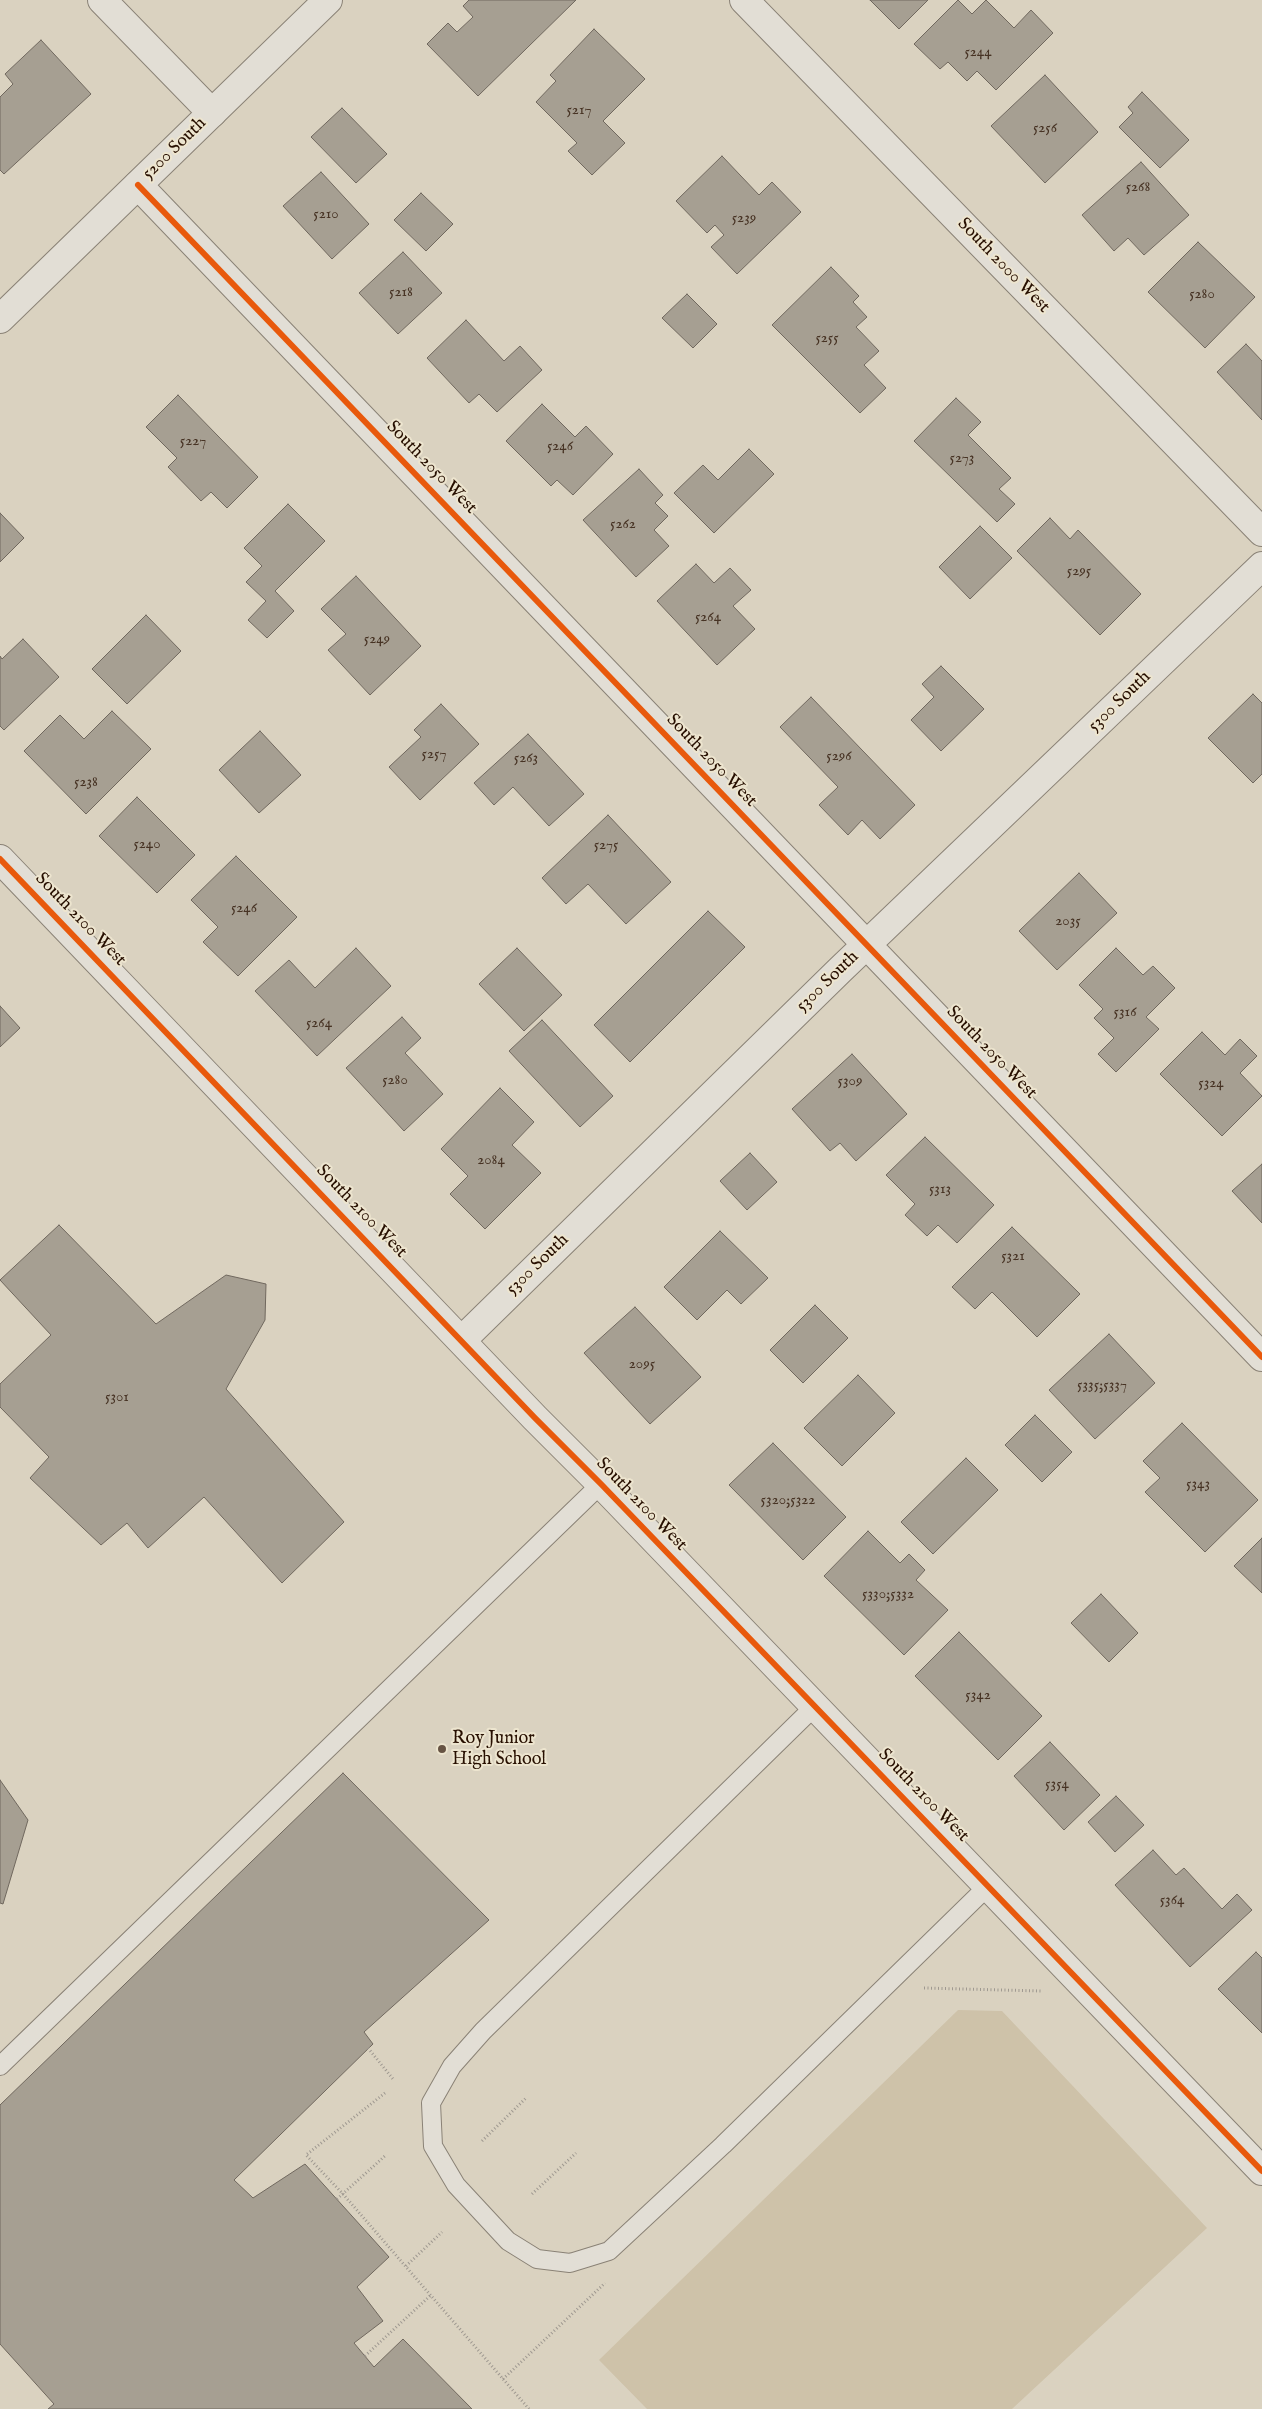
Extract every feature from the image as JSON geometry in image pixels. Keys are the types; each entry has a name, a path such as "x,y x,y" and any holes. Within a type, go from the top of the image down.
{"street":[{"path":"102,0 212,114"},
{"name":"5200 South","path":"0,319 328,0"},
{"name":"South 2000 West","path":"744,0 1262,532"},
{"name":"South 2050 West","path":"138,184 1262,1357"},
{"name":"5300 South","path":"462,1340 866,945 1262,566"},
{"name":"South 2100 West","path":"0,858 535,1418 601,1484 1262,2171"}],"lane":[{"path":"0,2066 601,1484"},
{"path":"815,1706 483,2031 452,2066 431,2103 433,2146 456,2185 508,2241 537,2259 570,2263 609,2251 723,2145 988,1886"}],"path":[{"path":"921,1988 1041,1991"},
{"path":"368,2048 393,2079"},
{"path":"385,2093 306,2155 343,2194 529,2409"},
{"path":"482,2142 526,2098"},
{"path":"532,2194 576,2153"},
{"path":"337,2200 386,2155"},
{"path":"406,2266 442,2232"},
{"path":"503,2379 606,2283"},
{"path":"365,2356 431,2295"}],"shaded area":[{"path":"958,2010 1002,2011 1207,2228 1012,2409 647,2409 599,2360"}],"building":[{"path":"469,0 576,0 478,96 427,44 448,23 457,32 473,17 463,6"},
{"path":"870,0 928,0 899,29"},
{"path":"958,0 972,14 986,0 1014,28 1031,10 1053,33 996,90 977,71 967,81 948,62 940,69 914,44"},
{"path":"594,29 645,79 603,121 625,143 592,175 568,151 577,143 536,102 556,81 550,75"},
{"path":"41,40 91,94 4,174 0,170 0,97 13,84 5,74"},
{"path":"1045,75 1098,132 1045,183 991,126"},
{"path":"1142,92 1189,140 1160,168 1119,127 1133,113 1128,107"},
{"path":"342,108 387,154 356,183 311,137"},
{"path":"722,156 759,195 772,182 801,212 737,274 711,247 724,235 715,225 707,233 676,201"},
{"path":"1141,162 1189,215 1144,255 1128,238 1114,251 1082,215"},
{"path":"321,172 369,224 332,259 283,206"},
{"path":"421,193 453,224 426,251 394,220"},
{"path":"1198,242 1255,297 1205,348 1148,292"},
{"path":"403,252 442,293 398,334 359,293"},
{"path":"831,267 859,296 853,302 867,317 856,327 879,351 864,365 886,388 860,413 772,325"},
{"path":"687,294 717,324 693,348 662,318"},
{"path":"466,320 504,361 520,346 542,370 497,412 479,394 469,403 427,358"},
{"path":"1246,344 1262,361 1262,420 1217,372"},
{"path":"178,395 258,477 227,508 211,492 201,501 168,467 177,458 146,427"},
{"path":"956,398 981,422 968,435 1011,478 999,489 1015,504 997,522 914,441"},
{"path":"542,404 575,437 586,426 613,454 573,495 557,480 551,486 506,441"},
{"path":"749,449 774,474 714,533 674,493 703,465 718,480"},
{"path":"639,469 663,495 655,503 668,516 654,530 669,546 636,577 583,520"},
{"path":"288,504 325,541 275,591 294,611 267,638 248,620 266,601 246,582 262,566 244,548"},
{"path":"0,513 24,538 0,562"},
{"path":"1050,518 1070,539 1078,530 1141,594 1100,635 1017,551"},
{"path":"980,526 1012,558 970,599 939,567"},
{"path":"696,564 714,583 730,568 751,590 733,606 755,629 717,665 657,601"},
{"path":"356,576 421,646 370,695 328,650 346,634 321,609"},
{"path":"146,615 181,651 127,704 92,669"},
{"path":"23,639 59,677 4,730 0,726 0,656 2,659"},
{"path":"941,666 984,709 941,751 911,720 934,697 922,684"},
{"path":"1253,694 1262,703 1262,774 1253,783 1208,738"},
{"path":"811,697 915,805 880,839 862,820 848,835 819,805 838,787 780,727"},
{"path":"441,704 479,744 420,800 389,767 421,737 414,730"},
{"path":"112,711 151,749 86,814 24,751 60,715 84,739"},
{"path":"260,731 301,775 259,813 219,770"},
{"path":"528,734 584,794 549,826 513,787 494,805 474,783"},
{"path":"137,797 195,855 157,893 99,836"},
{"path":"608,815 671,882 626,924 588,884 566,904 542,878"},
{"path":"236,856 297,917 238,976 203,942 218,927 191,900"},
{"path":"1079,873 1117,913 1057,970 1019,931"},
{"path":"708,911 745,947 630,1062 594,1025"},
{"path":"356,948 391,986 317,1056 255,991 289,960 315,988"},
{"path":"517,948 562,995 524,1031 479,984"},
{"path":"1116,948 1143,975 1153,966 1175,988 1146,1017 1159,1029 1116,1072 1098,1054 1114,1038 1094,1018 1103,1009 1079,985"},
{"path":"0,1006 20,1028 0,1047"},
{"path":"402,1017 421,1038 405,1053 443,1094 404,1131 346,1068"},
{"path":"542,1020 613,1096 580,1127 509,1051"},
{"path":"1202,1032 1225,1055 1240,1039 1257,1056 1240,1073 1262,1096 1222,1136 1160,1074"},
{"path":"852,1054 907,1114 856,1161 840,1143 830,1151 792,1109"},
{"path":"500,1088 534,1122 512,1145 541,1173 485,1229 450,1194 468,1176 441,1149"},
{"path":"925,1137 994,1205 957,1243 938,1225 927,1236 905,1215 915,1204 886,1175"},
{"path":"750,1153 777,1182 747,1210 720,1181"},
{"path":"1262,1164 1262,1223 1232,1191"},
{"path":"59,1225 156,1324 226,1275 266,1284 265,1320 226,1389 344,1522 282,1583 204,1497 148,1548 127,1523 101,1545 30,1478 49,1457 0,1407 0,1384 51,1335 0,1280"},
{"path":"1012,1227 1080,1294 1037,1337 992,1292 975,1309 952,1287"},
{"path":"720,1231 768,1278 741,1304 727,1290 697,1320 664,1287"},
{"path":"815,1305 848,1338 803,1383 770,1350"},
{"path":"635,1307 701,1377 650,1424 584,1353"},
{"path":"1109,1334 1155,1383 1095,1439 1049,1390"},
{"path":"858,1375 895,1413 842,1466 804,1428"},
{"path":"1035,1415 1072,1452 1042,1482 1005,1445"},
{"path":"1182,1423 1258,1500 1205,1552 1145,1492 1160,1478 1143,1461"},
{"path":"773,1443 846,1517 803,1560 729,1485"},
{"path":"966,1458 998,1490 933,1554 901,1522"},
{"path":"868,1531 900,1563 909,1554 925,1570 916,1580 948,1610 904,1655 824,1576"},
{"path":"1262,1538 1262,1593 1234,1566"},
{"path":"1101,1594 1138,1633 1109,1662 1071,1623"},
{"path":"959,1632 1042,1716 998,1760 915,1676"},
{"path":"1050,1742 1100,1795 1064,1830 1014,1776"},
{"path":"343,1773 489,1920 364,2032 373,2044 234,2180 253,2198 305,2164 389,2257 357,2287 383,2321 354,2343 374,2367 403,2339 472,2409 48,2409 54,2404 0,2344 0,2105"},
{"path":"0,1780 28,1820 3,1904 0,1903"},
{"path":"1116,1796 1144,1825 1115,1852 1088,1822"},
{"path":"1153,1850 1176,1875 1184,1868 1222,1909 1237,1894 1252,1910 1190,1967 1115,1885"},
{"path":"1256,1952 1262,1958 1262,2033 1218,1989"}],"cycle path":[{"path":"138,185 1262,1357"},
{"path":"0,859 535,1418 601,1484 1262,2171"}],"place":[{"name":"Roy Junior High School","path":"442,1749"}]}
